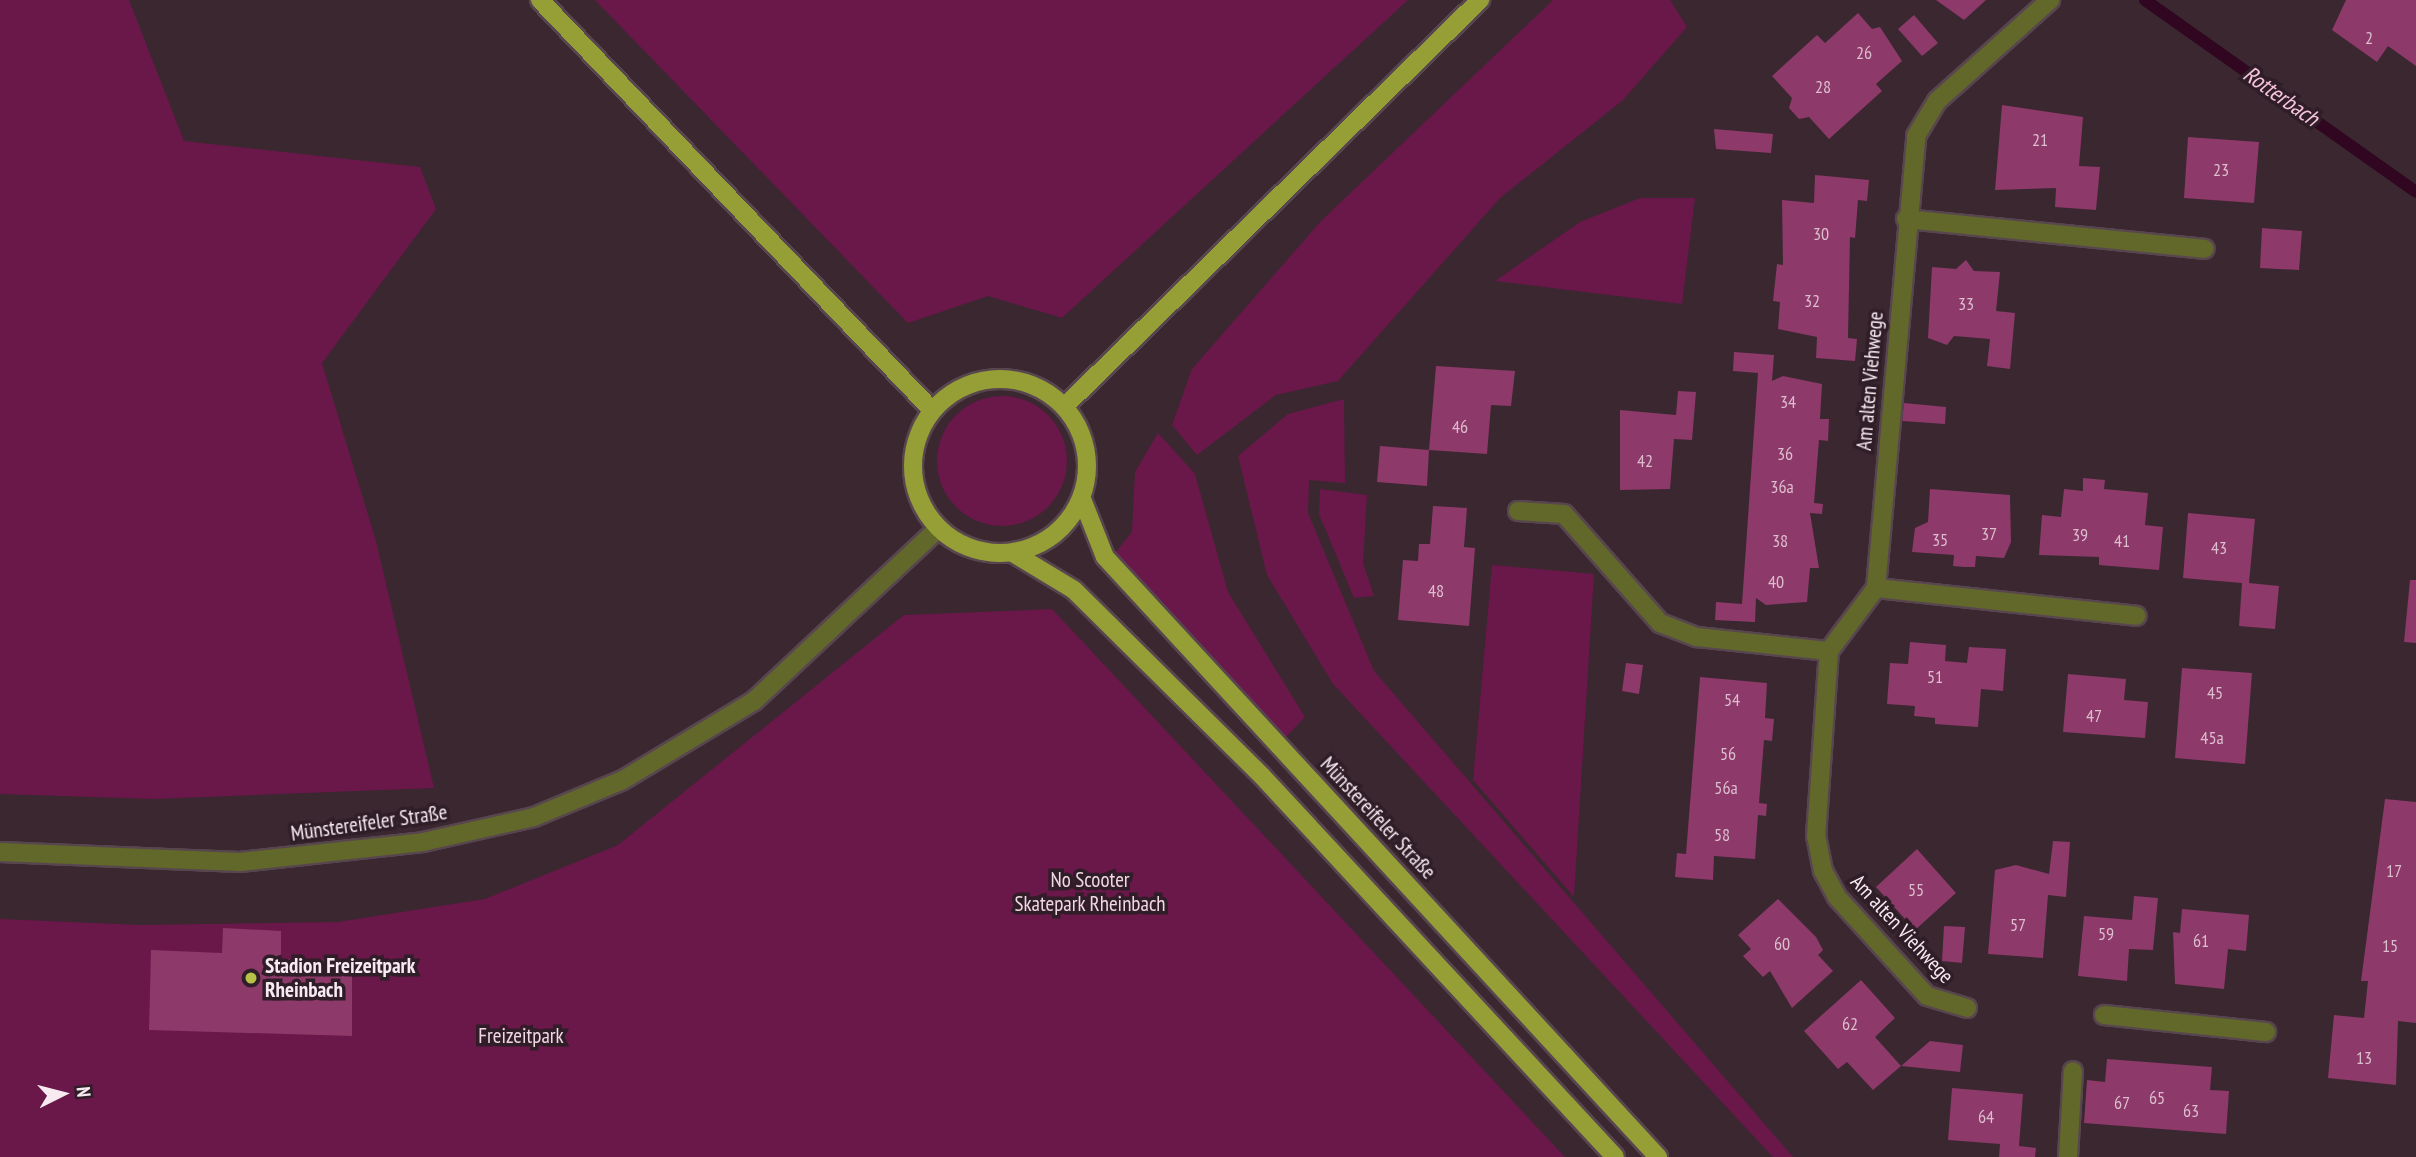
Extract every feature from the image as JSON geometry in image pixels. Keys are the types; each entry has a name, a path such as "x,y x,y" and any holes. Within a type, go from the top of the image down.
{"main road":[{"path":"540,0 930,408"},
{"path":"1065,406 1480,0"},
{"path":"1013,553 1049,537 1082,499 1088,467 1083,434 1065,406 1032,384 993,377 955,390 930,408 914,446 912,478 938,528 963,546 1013,553 1074,590 1252,767 1615,1157"},
{"name":"Münstereifeler Straße","path":"1082,499 1105,557 1658,1157"}],"street":[{"name":"Am alten Viehwege","path":"1876,588 1906,219 1916,136 1937,101 2050,0"},
{"path":"1906,219 2204,249"},
{"path":"1518,511 1564,513 1660,623 1697,637 1829,651 1876,588 2137,616"},
{"name":"Münstereifeler Straße","path":"0,852 240,862 423,842 534,817 623,780 754,701 938,528"},
{"name":"Am alten Viehwege","path":"1829,651 1816,836 1823,870 1837,897 1927,996 1967,1008"},
{"path":"2104,1015 2266,1032"},
{"path":"2068,1157 2073,1071"}],"green space":[{"path":"0,0 129,0 184,141 420,167 436,209 322,363 376,541 434,788 155,799 0,794"},
{"path":"595,0 1408,0 1062,318 988,296 908,323"},
{"path":"1553,0 1670,0 1687,27 1623,100 1500,198 1338,381 1276,395 1197,455 1172,425 1192,369 1321,221"},
{"path":"1640,198 1695,198 1682,304 1495,281 1580,222"},
{"path":"1002,396 1027,401 1048,415 1062,436 1067,461 1062,486 1048,507 1027,521 1002,526 977,521 956,507 942,486 937,461 942,436 956,415 977,401"},
{"path":"1344,399 1345,483 1309,480 1308,513 1374,671 1793,1157 1773,1157 1333,684 1267,575 1238,456 1288,414"},
{"path":"1158,433 1195,474 1228,592 1305,717 1286,737 1112,557 1132,532 1135,472"},
{"path":"1320,489 1367,495 1363,563 1374,596 1354,598 1319,514"},
{"path":"1492,565 1594,574 1574,897 1473,780"},
{"path":"1052,609 1565,1157 0,1157 0,919 141,925 338,922 485,899 618,845 904,615"}],"building":[{"path":"1936,0 1986,0 1964,20"},
{"path":"2346,0 2416,0 2416,66 2388,46 2377,62 2332,30"},
{"path":"1858,13 1872,29 1880,27 1902,61 1876,84 1882,91 1829,139 1809,117 1799,119 1789,108 1792,98 1772,76 1817,35 1825,43"},
{"path":"1914,15 1938,43 1922,56 1898,29"},
{"path":"2002,105 2083,117 2079,166 2100,167 2096,210 2055,207 2056,188 1995,190"},
{"path":"1714,129 1773,134 1771,153 1716,149"},
{"path":"2188,137 2259,142 2254,203 2184,198"},
{"path":"1815,175 1869,180 1867,201 1858,200 1855,238 1850,237 1848,338 1857,339 1855,361 1816,358 1817,337 1778,329 1780,302 1773,301 1777,264 1783,265 1782,200 1814,203"},
{"path":"2262,228 2302,231 2299,270 2260,268"},
{"path":"1966,260 1974,271 2000,272 1996,311 2015,313 2010,369 1987,366 1990,339 1954,336 1947,345 1928,338 1932,267 1956,269"},
{"path":"1734,352 1774,355 1772,381 1783,376 1822,384 1820,419 1829,419 1828,441 1819,440 1814,503 1823,504 1822,514 1810,513 1819,568 1810,568 1807,602 1766,605 1756,598 1755,622 1715,620 1716,602 1742,604 1758,373 1733,371"},
{"path":"1436,366 1515,371 1511,406 1491,405 1487,454 1429,450"},
{"path":"1678,391 1696,392 1692,440 1674,439 1670,489 1620,490 1620,410 1676,415"},
{"path":"1904,403 1946,407 1945,424 1902,421"},
{"path":"1380,446 1429,450 1427,486 1377,482"},
{"path":"2083,478 2105,480 2104,489 2148,493 2145,525 2163,527 2159,570 2099,565 2099,557 2039,555 2042,515 2061,517 2064,489 2083,491"},
{"path":"1930,489 2010,495 2011,542 2004,558 1976,556 1975,567 1964,567 1953,566 1954,555 1912,552 1915,528 1928,522"},
{"path":"1433,506 1467,508 1464,547 1475,548 1469,626 1398,620 1403,560 1418,561 1419,544 1430,544"},
{"path":"2188,513 2255,519 2249,583 2279,586 2275,629 2239,626 2242,583 2183,578"},
{"path":"2410,580 2416,580 2416,643 2404,642"},
{"path":"1910,642 1946,645 1945,661 1967,663 1969,647 2006,649 2003,691 1981,689 1978,727 1935,724 1935,718 1914,716 1915,706 1887,704 1890,663 1908,664"},
{"path":"1626,663 1643,665 1639,694 1622,691"},
{"path":"2182,668 2252,673 2245,764 2175,758"},
{"path":"2068,674 2126,679 2124,700 2148,702 2145,738 2063,732"},
{"path":"1700,677 1767,683 1765,718 1774,719 1772,741 1764,740 1759,803 1767,804 1766,816 1758,815 1755,859 1714,856 1713,880 1675,877 1677,853 1686,854"},
{"path":"2385,799 2416,802 2416,1023 2398,1021 2396,1085 2328,1078 2334,1015 2364,1018 2368,981 2361,981"},
{"path":"2053,841 2070,842 2066,897 2048,895 2043,958 1988,954 1995,870 2016,865 2049,874"},
{"path":"1917,849 1956,893 1915,930 1876,887"},
{"path":"2134,896 2158,898 2153,950 2129,949 2127,981 2078,976 2084,916 2132,920"},
{"path":"1778,899 1816,937 1823,950 1818,955 1833,971 1792,1008 1770,971 1763,977 1743,956 1751,949 1738,935"},
{"path":"2182,909 2249,915 2246,951 2228,949 2224,989 2175,984 2173,932 2180,933"},
{"path":"1944,926 1965,927 1962,963 1942,961"},
{"name":"Stadion Freizeitpark Rheinbach","path":"223,928 281,931 281,959 352,960 352,1036 149,1030 151,950 222,953"},
{"path":"1861,980 1895,1018 1875,1037 1901,1066 1873,1090 1847,1062 1838,1069 1804,1031"},
{"path":"1930,1041 1963,1045 1960,1072 1901,1066"},
{"path":"2107,1059 2212,1067 2210,1090 2229,1091 2226,1134 2084,1123 2087,1080 2105,1082"},
{"path":"1952,1088 2023,1094 2019,1146 2036,1148 2035,1157 1999,1157 2000,1144 1948,1140"}],"waterway":[{"name":"Rotterbach","path":"2145,0 2416,192"}],"place":[{"name":"Stadion Freizeitpark Rheinbach","path":"251,978"}],"park label":[{"name":"No Scooter Skatepark Rheinbach","path":"1090,892"},
{"name":"Freizeitpark","path":"521,1036"}]}
